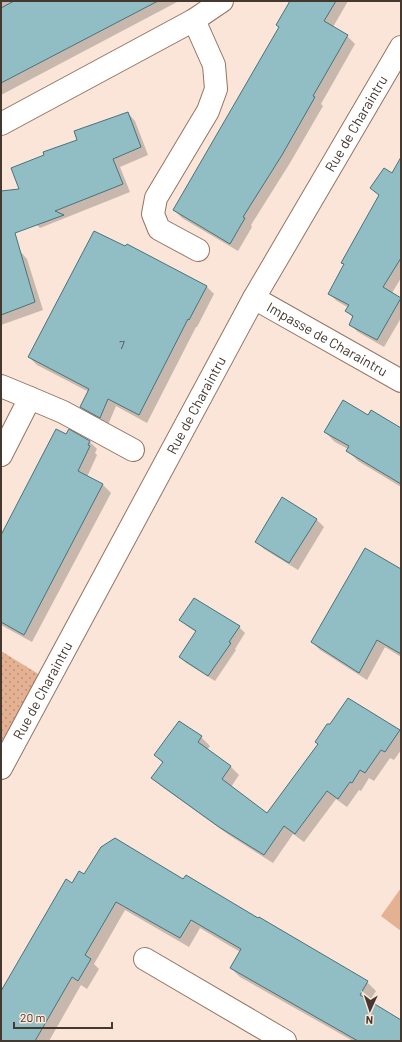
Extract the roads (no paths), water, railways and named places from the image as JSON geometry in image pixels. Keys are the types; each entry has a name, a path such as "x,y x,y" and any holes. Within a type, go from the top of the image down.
{"street":[{"path":"1,124 194,20 222,1"},
{"path":"194,20 214,65 216,89 208,111 156,198 153,214 159,229 198,250"},
{"name":"Rue de Charaintru","path":"1,768 254,298 401,47"},
{"name":"Impasse de Charaintru","path":"254,298 401,381"},
{"path":"1,386 63,412 134,450"},
{"path":"1,455 30,398"},
{"path":"145,959 284,1041"}]}
